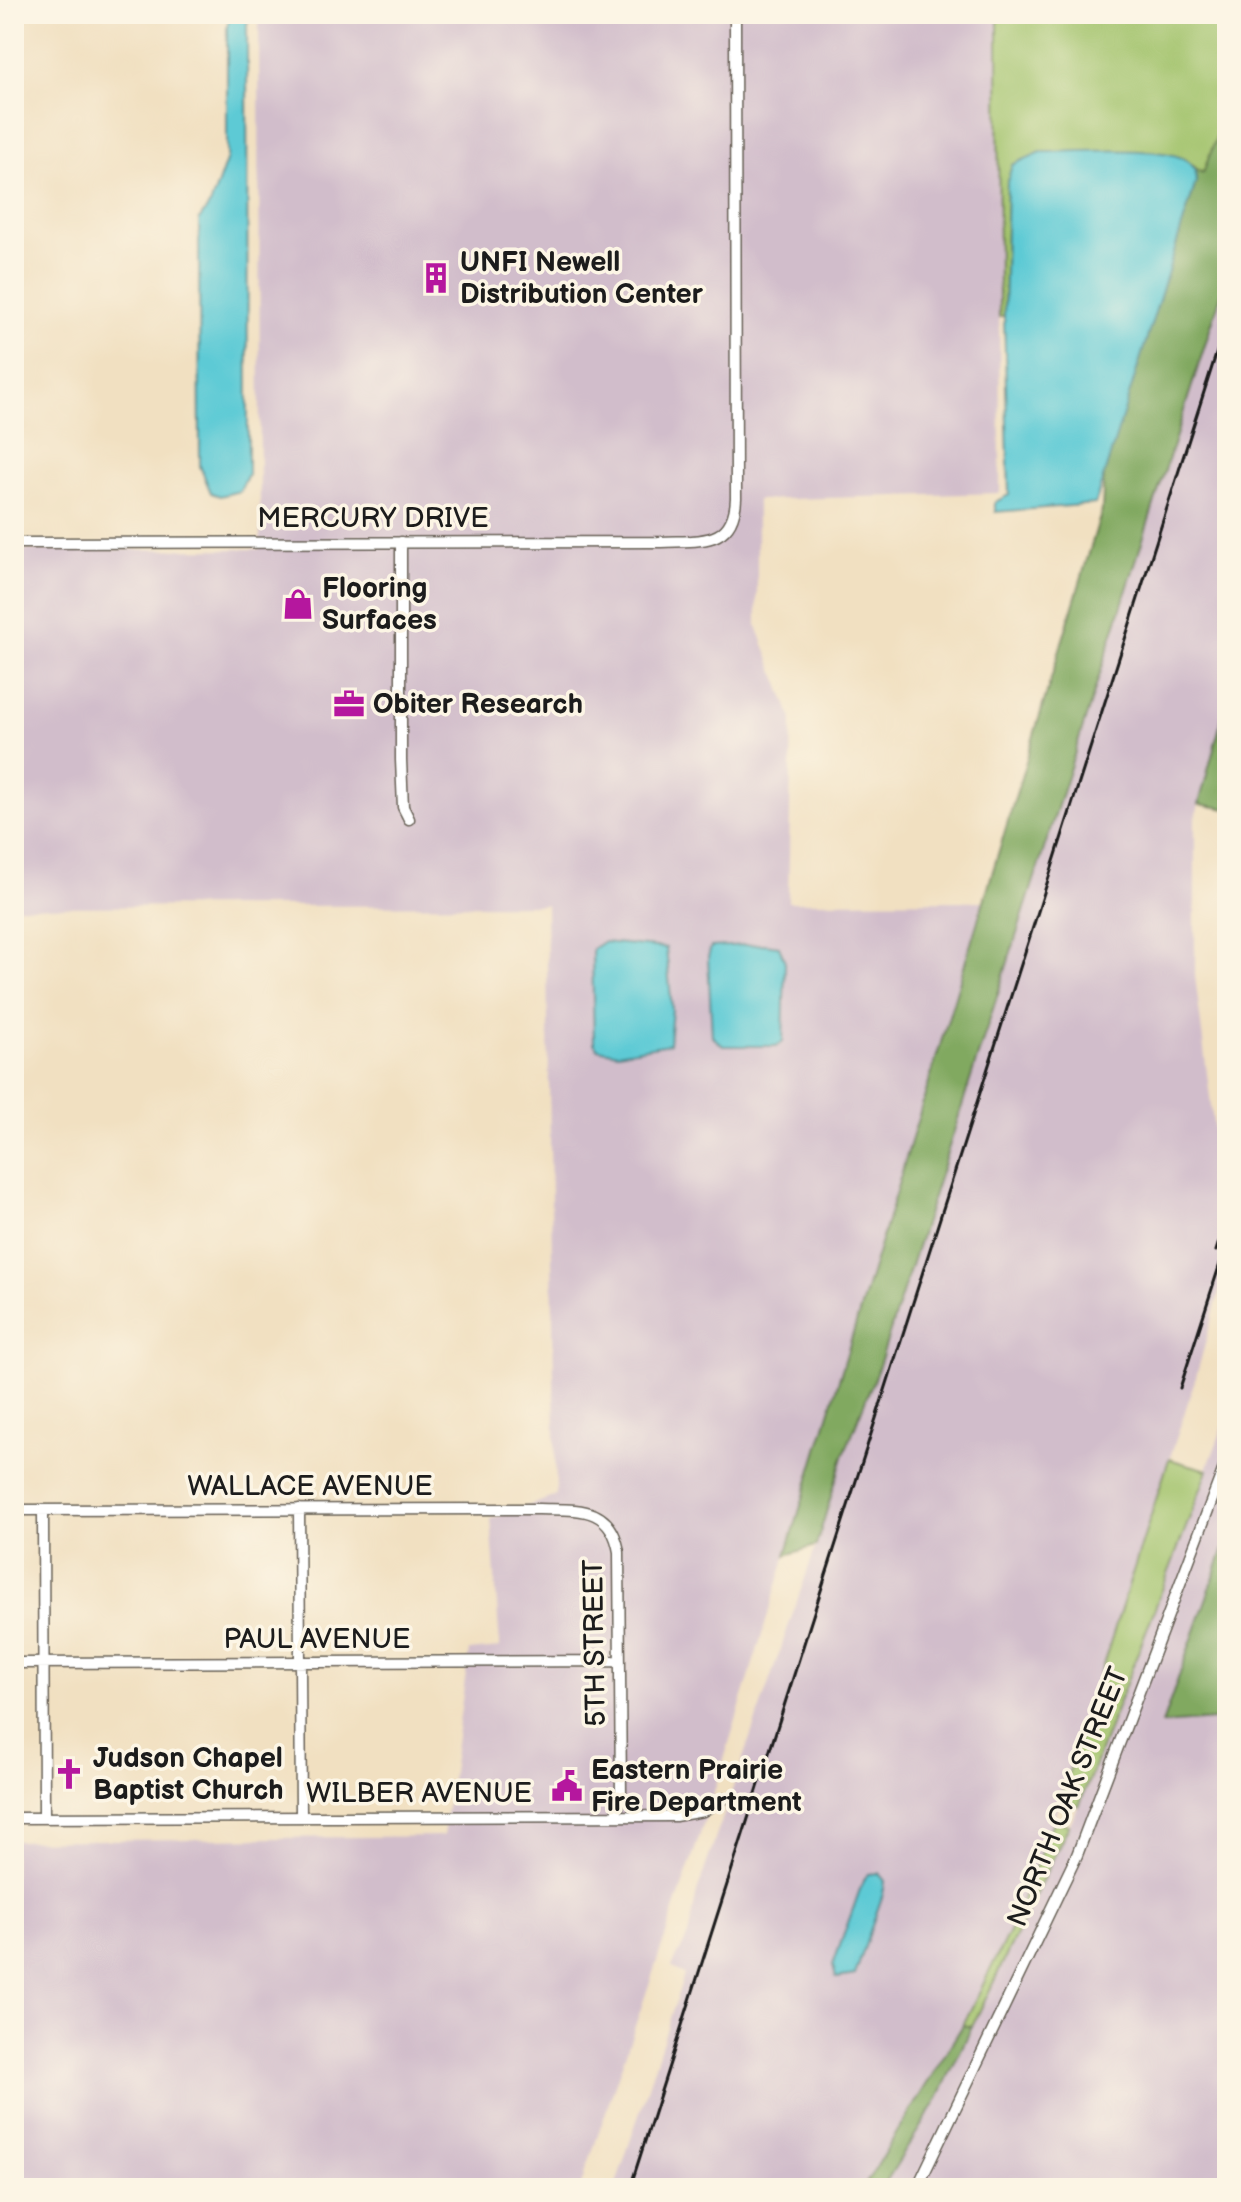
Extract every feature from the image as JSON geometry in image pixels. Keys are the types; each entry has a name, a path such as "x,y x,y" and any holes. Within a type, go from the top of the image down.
{"street":[{"name":"MERCURY DRIVE","path":"14,543 684,541 715,537 730,528 736,498 735,14"},
{"path":"401,542 401,754 403,807 409,819"},
{"name":"NORTH OAK STREET","path":"917,2188 1077,1855 1227,1460"},
{"path":"299,1509 301,1817"},
{"name":"WALLACE AVENUE","path":"14,1510 577,1510 604,1519"},
{"path":"43,1510 44,1817"},
{"name":"5TH STREET","path":"604,1519 613,1531 619,1552 621,1797 615,1816"},
{"name":"PAUL AVENUE","path":"14,1663 620,1661"},
{"name":"WILBER AVENUE","path":"14,1818 690,1815 713,1807 723,1799"}],"shaded area":[{"path":"259,14 998,14 1000,493 757,500 757,626 792,718 788,902 985,901 712,1799 580,2188 14,2188 14,1841 443,1836 469,1651 500,1648 491,1519 556,1496 546,905 14,907 14,550 260,549"},
{"path":"1227,277 1227,700 1195,819 1195,976 1224,1211 1227,1214 1227,1263 1196,1377 1052,1824 1012,1926 974,2007 863,2188 615,2188 684,1975 672,1967 688,1936 697,1892 816,1546 843,1457 879,1366"},
{"path":"1227,1416 1227,1543 1162,1723 1227,1719 1227,2188 882,2188 936,2102 1086,1790"}],"green space":[{"path":"998,14 1227,14 1227,109 1203,174 1185,159 1007,182 1004,317 999,317"},
{"path":"1227,109 1227,276 879,1366 843,1457 816,1546 786,1555 1102,510 1104,472 1196,182 1195,169 1203,173"},
{"path":"1227,700 1227,741 1222,758 1227,760 1227,809 1199,804"},
{"path":"1169,1459 1208,1470 1079,1806 1061,1796"},
{"path":"1226,1543 1227,1719 1162,1724"},
{"path":"1058,1821 1069,1825 972,2027 963,2025 1012,1926 1052,1824"},
{"path":"963,2025 972,2027 936,2102 882,2188 863,2188"}],"water":[{"path":"231,14 251,14 247,24 248,474 240,491 220,496 211,493 200,466 199,220 211,203 227,158 227,26"},
{"path":"1139,151 1175,155 1191,165 1196,182 1095,504 995,512 995,502 1009,495 1004,317 1007,182 1012,165 1041,152"},
{"path":"603,942 666,948 672,1009 669,1044 618,1053 598,1049 594,1043 592,949"},
{"path":"779,946 785,962 783,1042 776,1046 723,1046 712,1036 708,957 711,947"},
{"path":"879,1873 885,1881 883,1894 855,1975 836,1978 833,1965 864,1878 868,1874"}],"railway":[{"path":"630,2188 1227,320"},
{"path":"1216,1251 1227,1217"},
{"path":"1180,1388 1227,1242"}],"place":[{"name":"UNFI Newell Distribution Center","path":"436,278"},
{"name":"Flooring Surfaces","path":"298,604"},
{"name":"Obiter Research","path":"349,704"},
{"name":"Judson Chapel Baptist Church","path":"69,1774"},
{"name":"Eastern Prairie Fire Department","path":"567,1786"}]}
